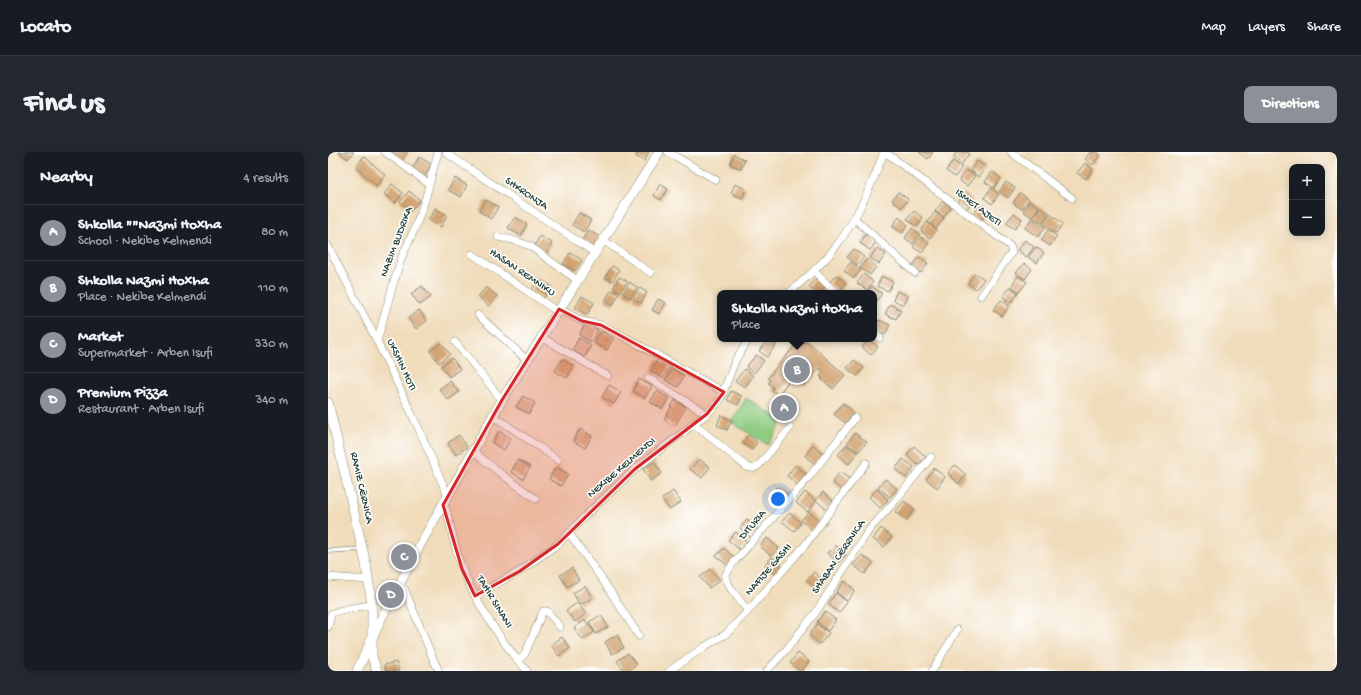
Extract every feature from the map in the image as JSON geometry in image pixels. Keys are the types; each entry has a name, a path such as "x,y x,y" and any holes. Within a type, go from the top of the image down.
{"street":[{"path":"385,152 429,184"},
{"name":"NAZIM BUDRIKA","path":"378,341 401,259 418,221 429,184 442,152"},
{"name":"SHKRONJA","path":"442,152 595,253"},
{"name":"HASAN REMNIKU","path":"356,671 381,619 420,545 492,417 659,152"},
{"path":"668,152 716,180"},
{"path":"1011,152 1072,198"},
{"path":"792,290 814,271 836,246 855,219 883,153"},
{"name":"ISMET AJETI","path":"883,153 889,155 1010,246 1012,252 1008,259 981,296"},
{"path":"855,219 915,273"},
{"name":"HASAN REMNIKU","path":"498,237 530,246 577,280"},
{"path":"604,240 651,273"},
{"name":"UKSHIN HOTI","path":"328,246 378,341 448,496"},
{"name":"HASAN REMNIKU","path":"472,254 559,311"},
{"path":"814,271 833,290"},
{"path":"559,311 582,321 601,325 724,392"},
{"path":"478,314 527,360"},
{"path":"877,335 880,338"},
{"path":"542,338 608,376"},
{"path":"455,342 502,400"},
{"name":"NEKIBE KELMENDI","path":"475,596 520,571 548,552 569,534 586,514 636,469 707,414 720,400 736,359 747,342"},
{"path":"648,378 707,414"},
{"name":"RAMIZ CËRNICA","path":"328,402 363,549 372,605 372,657 377,671"},
{"path":"492,417 501,421 558,460"},
{"name":"DITURIA","path":"748,612 730,589 725,576 734,562 809,477 856,418"},
{"path":"694,424 747,467 752,468 756,468 759,465 790,428"},
{"path":"473,451 536,499"},
{"name":"SHABAN CËRRNICA","path":"767,671 816,612 869,530 932,457"},
{"name":"NAFIJE GASHI","path":"669,671 726,634 748,612 805,546 866,463"},
{"name":"TAHIR SINANI","path":"443,505 446,509 462,569 475,596 519,661 528,671"},
{"path":"569,534 606,585 639,636"},
{"path":"328,577 368,580"},
{"path":"400,585 405,590 439,671"},
{"path":"328,627 332,614 335,611 372,605"},
{"path":"519,661 525,654 543,611 547,611 560,627"},
{"path":"932,671 956,630"}],"lane":[{"path":"328,551 363,549"}],"highlighted area":[{"path":"559,309 582,321 601,325 724,392 707,414 635,469 558,544 520,571 475,596 462,569 443,505 502,400"}],"green space":[{"path":"746,398 783,421 768,445 731,422"}],"building":[{"path":"338,152 354,152 348,159"},
{"path":"391,152 408,152 402,161 390,154"},
{"path":"638,152 649,152 644,161 636,157"},
{"path":"919,152 933,152 928,159"},
{"path":"957,152 967,152 969,154 962,164 953,157"},
{"path":"1090,152 1096,152 1100,155 1093,165 1085,159"},
{"path":"734,154 745,160 741,169 730,164"},
{"path":"364,156 385,175 377,186 356,167"},
{"path":"419,157 431,164 425,176 412,169"},
{"path":"953,161 962,167 955,177 946,171"},
{"path":"977,161 986,167 979,177 970,171"},
{"path":"1085,163 1093,169 1086,179 1077,173"},
{"path":"966,170 975,176 967,186 959,180"},
{"path":"992,172 1001,178 994,188 985,182"},
{"path":"455,178 467,185 461,197 448,190"},
{"path":"1006,182 1015,188 1008,198 999,192"},
{"path":"392,184 403,193 395,203 384,194"},
{"path":"660,184 668,189 661,200 654,196"},
{"path":"735,184 746,189 742,198 731,193"},
{"path":"991,188 999,194 992,204 984,198"},
{"path":"409,191 420,200 411,210 400,202"},
{"path":"898,192 908,199 901,208 892,200"},
{"path":"964,193 973,200 966,210 957,204"},
{"path":"1020,193 1029,199 1022,209 1013,203"},
{"path":"486,200 498,207 491,219 479,211"},
{"path":"943,201 951,207 944,217 935,211"},
{"path":"1030,201 1039,207 1032,217 1023,211"},
{"path":"979,206 988,212 980,222 972,216"},
{"path":"1040,207 1049,213 1042,223 1033,217"},
{"path":"435,208 447,215 441,227 428,220"},
{"path":"914,211 923,218 917,227 907,219"},
{"path":"935,212 944,218 936,229 928,222"},
{"path":"579,213 591,220 584,232 572,225"},
{"path":"1014,213 1022,219 1015,229 1006,223"},
{"path":"1050,214 1063,224 1056,233 1043,224"},
{"path":"515,217 527,224 521,236 508,228"},
{"path":"899,217 908,225 902,233 892,226"},
{"path":"1032,218 1045,228 1038,237 1025,228"},
{"path":"927,222 937,230 930,238 921,231"},
{"path":"912,228 920,234 913,244 905,238"},
{"path":"588,230 600,237 593,249 581,242"},
{"path":"1048,230 1057,236 1050,246 1041,240"},
{"path":"866,234 876,242 870,250 860,243"},
{"path":"540,236 552,243 546,255 533,248"},
{"path":"921,237 929,243 922,253 913,247"},
{"path":"1025,240 1034,247 1026,257 1018,250"},
{"path":"1036,247 1044,253 1037,263 1028,257"},
{"path":"877,248 886,254 879,264 870,258"},
{"path":"854,249 864,257 857,265 847,257"},
{"path":"570,253 582,260 575,271 563,264"},
{"path":"919,257 928,263 921,273 912,267"},
{"path":"867,259 876,267 870,275 860,268"},
{"path":"851,262 861,270 854,278 844,271"},
{"path":"1024,263 1032,269 1025,279 1016,273"},
{"path":"612,266 619,270 613,281 605,277"},
{"path":"975,273 984,279 976,289 968,283"},
{"path":"864,274 873,282 867,290 857,283"},
{"path":"836,275 846,283 840,290 838,290 829,283"},
{"path":"882,276 893,282 888,291 877,286"},
{"path":"1018,276 1027,282 1019,292 1011,286"},
{"path":"619,277 627,281 621,292 613,288"},
{"path":"538,279 551,286 544,298 531,291"},
{"path":"815,279 825,286 822,290 812,290 809,287"},
{"path":"629,282 637,287 631,298 623,294"},
{"path":"422,286 431,297 420,305 411,294"},
{"path":"872,286 877,290 869,290"},
{"path":"486,287 497,296 489,306 478,297"},
{"path":"1010,287 1018,293 1011,303 1003,297"},
{"path":"639,288 647,292 641,303 633,299"},
{"path":"611,290 619,294 613,305 605,301"},
{"path":"877,290 882,294 877,300"},
{"path":"897,291 908,296 904,305 893,300"},
{"path":"582,296 594,303 587,315 575,308"},
{"path":"658,299 666,303 659,314 652,310"},
{"path":"1001,300 1009,306 1002,316 993,310"},
{"path":"890,304 901,310 896,319 885,314"},
{"path":"419,310 427,321 416,329 408,318"},
{"path":"879,320 890,325 885,335 877,331 877,324"},
{"path":"586,323 598,330 591,342 579,335"},
{"path":"601,331 613,338 607,350 594,343"},
{"path":"579,338 591,345 585,357 572,350"},
{"path":"766,342 772,342 776,345 767,357 759,351"},
{"path":"808,342 845,375 833,389 821,379 823,378 820,376 823,372 820,368 804,385 790,371 786,375 789,379 787,381 788,382 778,395 772,390 773,387 768,383 770,380 768,378 797,343"},
{"path":"866,342 872,342 878,347 871,355 862,347"},
{"path":"441,343 450,354 439,363 430,351"},
{"path":"756,355 764,361 754,373 746,367"},
{"path":"452,358 460,369 449,377 441,366"},
{"path":"562,359 574,366 567,378 555,371"},
{"path":"658,359 670,366 663,378 651,371"},
{"path":"854,360 864,368 857,376 847,368"},
{"path":"672,368 684,376 678,387 665,380"},
{"path":"745,369 753,376 745,387 735,381"},
{"path":"639,379 652,386 645,398 633,391"},
{"path":"450,381 459,392 448,400 439,389"},
{"path":"609,385 621,392 614,404 602,397"},
{"path":"657,391 669,398 662,409 650,402"},
{"path":"731,391 742,396 738,405 727,400"},
{"path":"523,396 535,403 529,414 516,407"},
{"path":"675,400 686,407 675,426 664,420"},
{"path":"843,403 854,412 845,423 834,414"},
{"path":"721,415 732,420 727,430 717,425"},
{"path":"580,429 592,436 585,448 573,441"},
{"path":"499,431 511,438 504,450 492,443"},
{"path":"855,433 867,442 858,452 847,444"},
{"path":"459,435 467,447 456,455 448,443"},
{"path":"748,435 757,442 752,450 742,443"},
{"path":"813,445 824,454 816,465 805,456"},
{"path":"846,445 857,453 849,464 838,455"},
{"path":"914,446 926,457 918,465 907,455"},
{"path":"699,459 710,467 702,478 690,469"},
{"path":"903,459 914,467 906,478 895,469"},
{"path":"518,460 530,467 523,479 511,472"},
{"path":"654,462 662,473 651,481 643,469"},
{"path":"795,465 806,474 798,485 787,476"},
{"path":"955,465 966,475 959,484 948,473"},
{"path":"556,467 568,474 561,486 549,479"},
{"path":"934,468 945,477 937,488 926,479"},
{"path":"840,472 851,480 843,491 832,482"},
{"path":"886,479 897,489 890,497 878,487"},
{"path":"777,487 788,495 779,506 768,498"},
{"path":"877,489 888,500 880,508 869,497"},
{"path":"673,491 681,502 670,510 662,499"},
{"path":"805,492 816,501 808,512 796,503"},
{"path":"823,492 834,502 827,510 816,500"},
{"path":"904,501 915,509 906,520 895,512"},
{"path":"809,512 820,522 812,530 801,520"},
{"path":"790,513 801,523 794,531 782,521"},
{"path":"747,520 758,530 751,538 740,528"},
{"path":"881,528 892,537 884,547 873,539"},
{"path":"736,532 747,542 740,550 728,540"},
{"path":"767,538 779,548 771,556 760,546"},
{"path":"835,545 846,555 838,563 827,553"},
{"path":"724,548 735,558 728,566 716,556"},
{"path":"862,555 873,563 865,574 853,565"},
{"path":"772,557 783,567 776,575 765,565"},
{"path":"572,568 579,580 567,587 560,575"},
{"path":"711,569 720,580 709,588 700,577"},
{"path":"814,572 825,582 818,591 807,580"},
{"path":"844,581 855,590 847,601 836,592"},
{"path":"585,586 592,598 580,605 573,593"},
{"path":"836,593 847,602 839,613 828,604"},
{"path":"577,603 586,614 575,622 566,611"},
{"path":"825,611 836,620 828,631 817,622"},
{"path":"601,615 608,627 596,634 589,622"},
{"path":"585,620 594,632 583,640 574,628"},
{"path":"817,624 829,633 820,644 809,635"},
{"path":"617,635 624,648 612,654 605,642"},
{"path":"562,637 570,648 559,656 551,645"},
{"path":"628,653 637,664 625,671 617,661"},
{"path":"798,653 809,661 802,671 799,671 790,663"},
{"path":"396,662 399,671 386,671 384,665"}],"place":[{"name":"Shkolla Nazmi Hoxha","path":"797,370"},
{"name":"Shkolla \"\"Nazmi Hoxha","path":"784,408"},
{"name":"Market","path":"404,557"},
{"name":"Premium Pizza","path":"391,595"}]}
